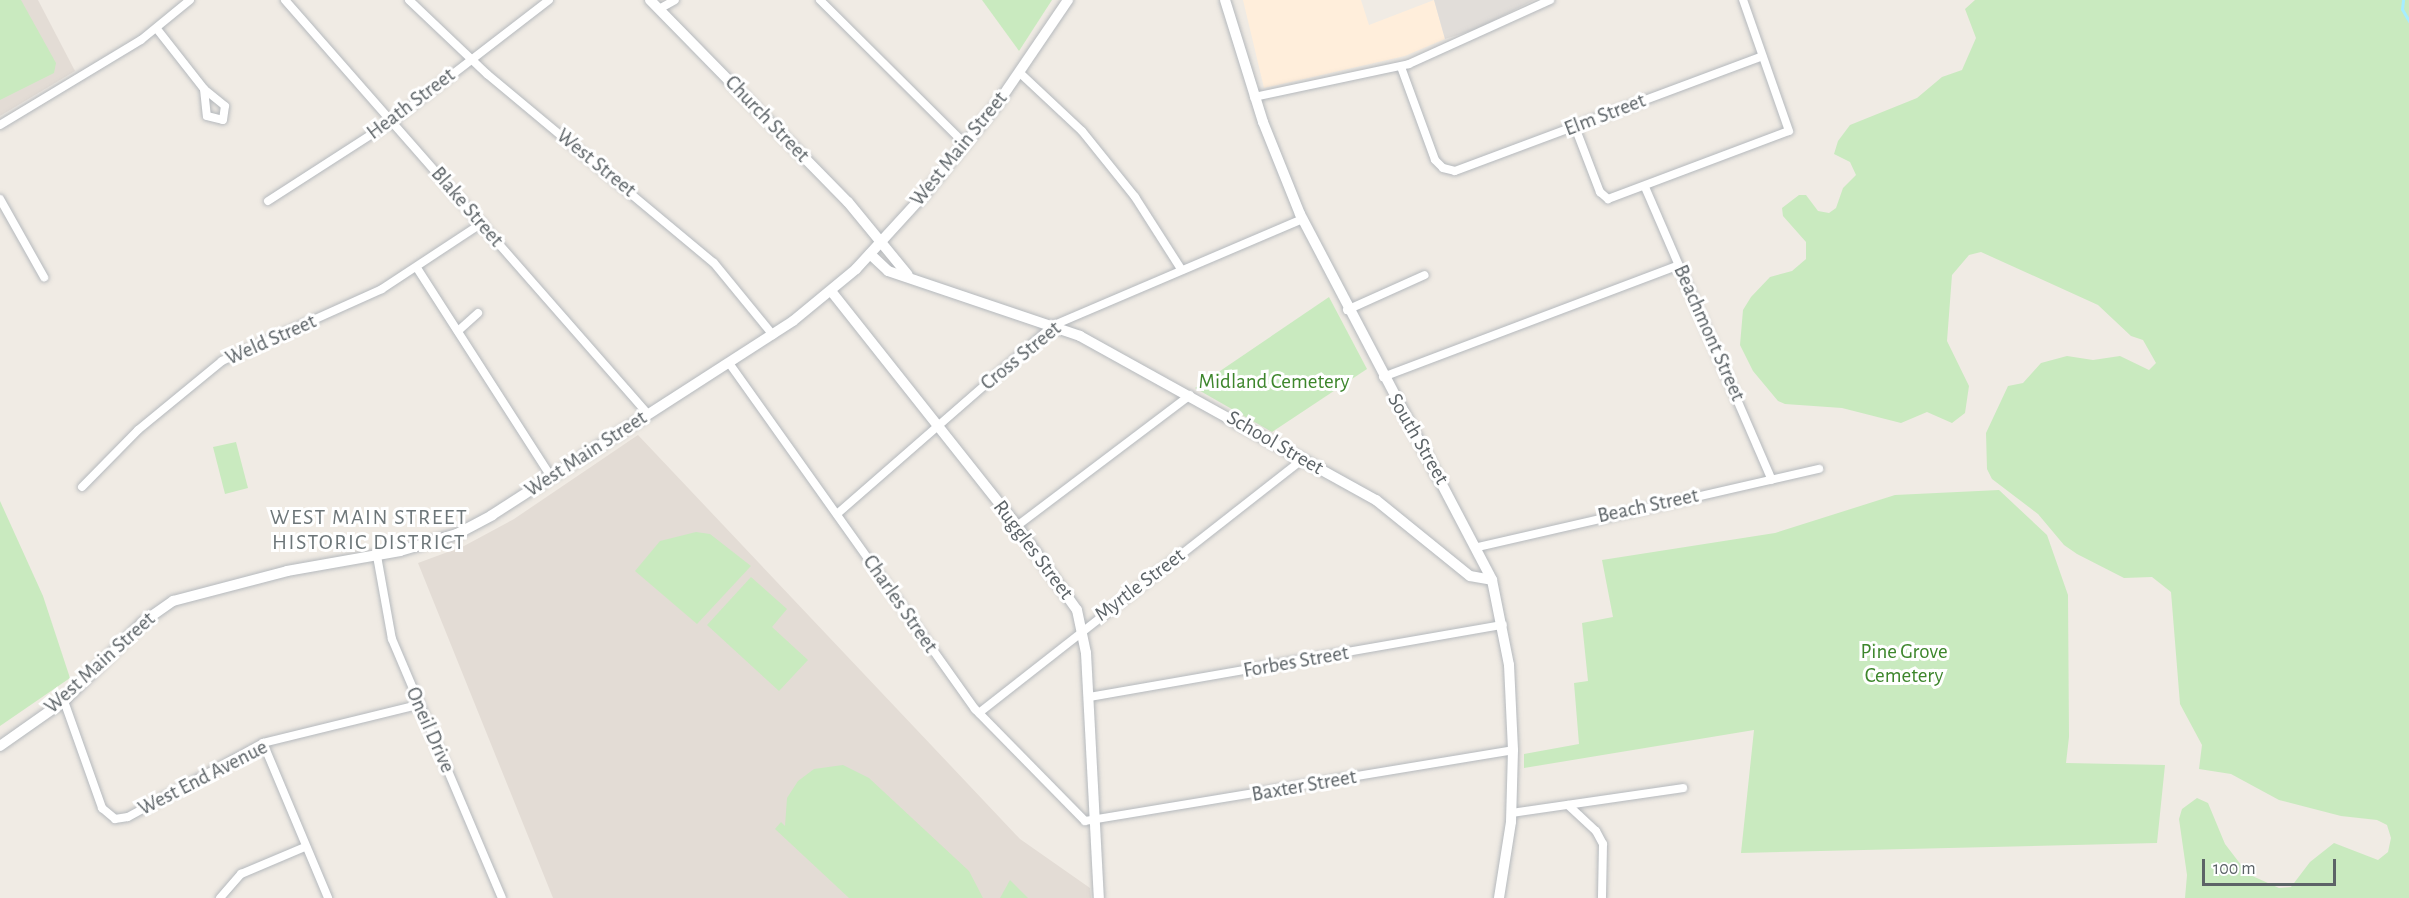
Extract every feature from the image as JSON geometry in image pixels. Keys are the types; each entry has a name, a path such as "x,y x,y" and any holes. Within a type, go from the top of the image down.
{"main road":[{"name":"Church Street","path":"650,0 841,195 880,242"},
{"name":"West Main Street","path":"0,746 64,700 142,622 173,601 287,571 377,556 457,534 551,477 773,335 831,291 870,254 965,144 1020,73 1068,0"},
{"name":"South Street","path":"1225,0 1254,97 1302,219 1347,310 1478,547 1492,580 1503,625 1513,750 1512,813 1499,898"},
{"path":"880,242 908,275"},
{"name":"School Street","path":"870,254 888,271 908,275 1054,325 1190,395 1393,511 1470,576 1492,580"},
{"name":"Ruggles Street","path":"831,291 1017,526 1068,595 1083,628 1089,697 1099,898"}],"street":[{"path":"0,124 157,29 190,0"},
{"name":"Blake Street","path":"285,0 648,414"},
{"name":"West Street","path":"409,0 470,59 714,262 773,335"},
{"name":"Heath Street","path":"268,201 392,121 549,0"},
{"path":"659,9 675,0"},
{"path":"820,0 965,144"},
{"path":"1254,97 1401,67 1550,0"},
{"path":"1575,127 1605,198 1646,187 1789,131 1743,0"},
{"path":"157,29 204,89"},
{"name":"Elm Street","path":"1401,67 1433,155 1448,170 1464,169 1762,56"},
{"path":"1020,73 1082,131 1135,197 1181,269"},
{"name":"Beachmont Street","path":"1646,187 1772,480"},
{"path":"0,199 44,277"},
{"name":"Cross Street","path":"837,514 1054,325 1302,219"},
{"name":"Weld Street","path":"82,488 138,430 222,361 285,330 344,308 417,268 482,223"},
{"path":"1383,376 1679,265"},
{"path":"417,268 551,477"},
{"path":"1347,310 1425,274"},
{"path":"458,331 478,313"},
{"name":"Charles Street","path":"729,363 979,713 1085,821 1095,822"},
{"path":"1017,526 1190,395"},
{"name":"Myrtle Street","path":"979,713 1083,628 1303,459"},
{"name":"Beach Street","path":"1478,547 1819,469"},
{"name":"Oneil Drive","path":"377,556 388,628 418,705 502,898"},
{"name":"Forbes Street","path":"1089,697 1503,625"},
{"name":"West End Avenue","path":"64,700 102,808 116,819 128,817 263,743 418,705"},
{"path":"263,743 328,898"},
{"name":"Baxter Street","path":"1095,822 1513,750"},
{"path":"1512,813 1683,788"},
{"path":"1568,805 1596,831 1603,844 1602,898"},
{"path":"220,898 241,874 305,847"}],"shaded area":[{"path":"0,0 38,0 75,71 0,116"},
{"path":"1243,0 1361,0 1369,25 1434,0 1445,39 1405,56 1264,88"},
{"path":"1434,0 1534,0 1477,29 1445,39"},
{"path":"638,435 1020,839 1090,888 1091,898 553,898 418,563 464,546 514,519"}],"green space":[{"path":"0,0 21,0 56,63 54,73 0,100"},
{"path":"982,0 1052,0 1019,51"},
{"path":"1975,0 2409,0 2409,898 2185,898 2187,875 2179,819 2182,809 2197,798 2208,803 2225,844 2248,874 2279,888 2291,887 2310,862 2334,843 2378,860 2388,852 2391,838 2387,825 2377,820 2341,816 2279,800 2231,774 2199,769 2202,745 2180,704 2171,592 2152,577 2124,578 2077,554 2064,545 2038,514 1992,479 1987,469 1986,433 2008,386 2023,383 2041,363 2067,356 2093,360 2120,356 2149,370 2156,363 2143,340 2131,336 2098,305 1981,252 1969,255 1952,275 1947,341 1969,386 1965,413 1952,423 1927,412 1901,423 1842,408 1785,404 1778,401 1753,371 1740,345 1743,310 1751,297 1770,277 1792,271 1806,259 1806,242 1783,216 1782,208 1799,195 1806,195 1818,211 1829,213 1836,208 1843,188 1856,175 1850,162 1834,154 1838,141 1850,125 1917,98 1942,77 1962,70 1976,38 1965,9"},
{"name":"Midland Cemetery","path":"1329,297 1367,369 1272,432 1195,388"},
{"path":"236,442 248,488 225,494 213,447"},
{"name":"Pine Grove Cemetery","path":"1999,490 2047,535 2068,595 2069,737 2066,763 2165,765 2157,843 1741,853 1754,730 1524,768 1524,754 1579,744 1574,683 1588,681 1582,623 1613,617 1602,560 1775,533 1895,495"},
{"path":"0,501 43,596 70,678 0,726"},
{"path":"696,532 710,534 751,566 697,624 635,571 660,541"},
{"path":"751,577 787,609 772,627 808,660 779,691 707,625"},
{"path":"843,765 869,778 969,871 983,898 849,898 775,829 781,822 785,826 787,798 798,781 814,769"},
{"path":"1010,880 1028,898 1000,898"}],"waterway":[{"path":"2403,0 2402,9 2409,21"}],"district":[{"name":"WEST MAIN STREET HISTORIC DISTRICT","path":"369,530"}]}
